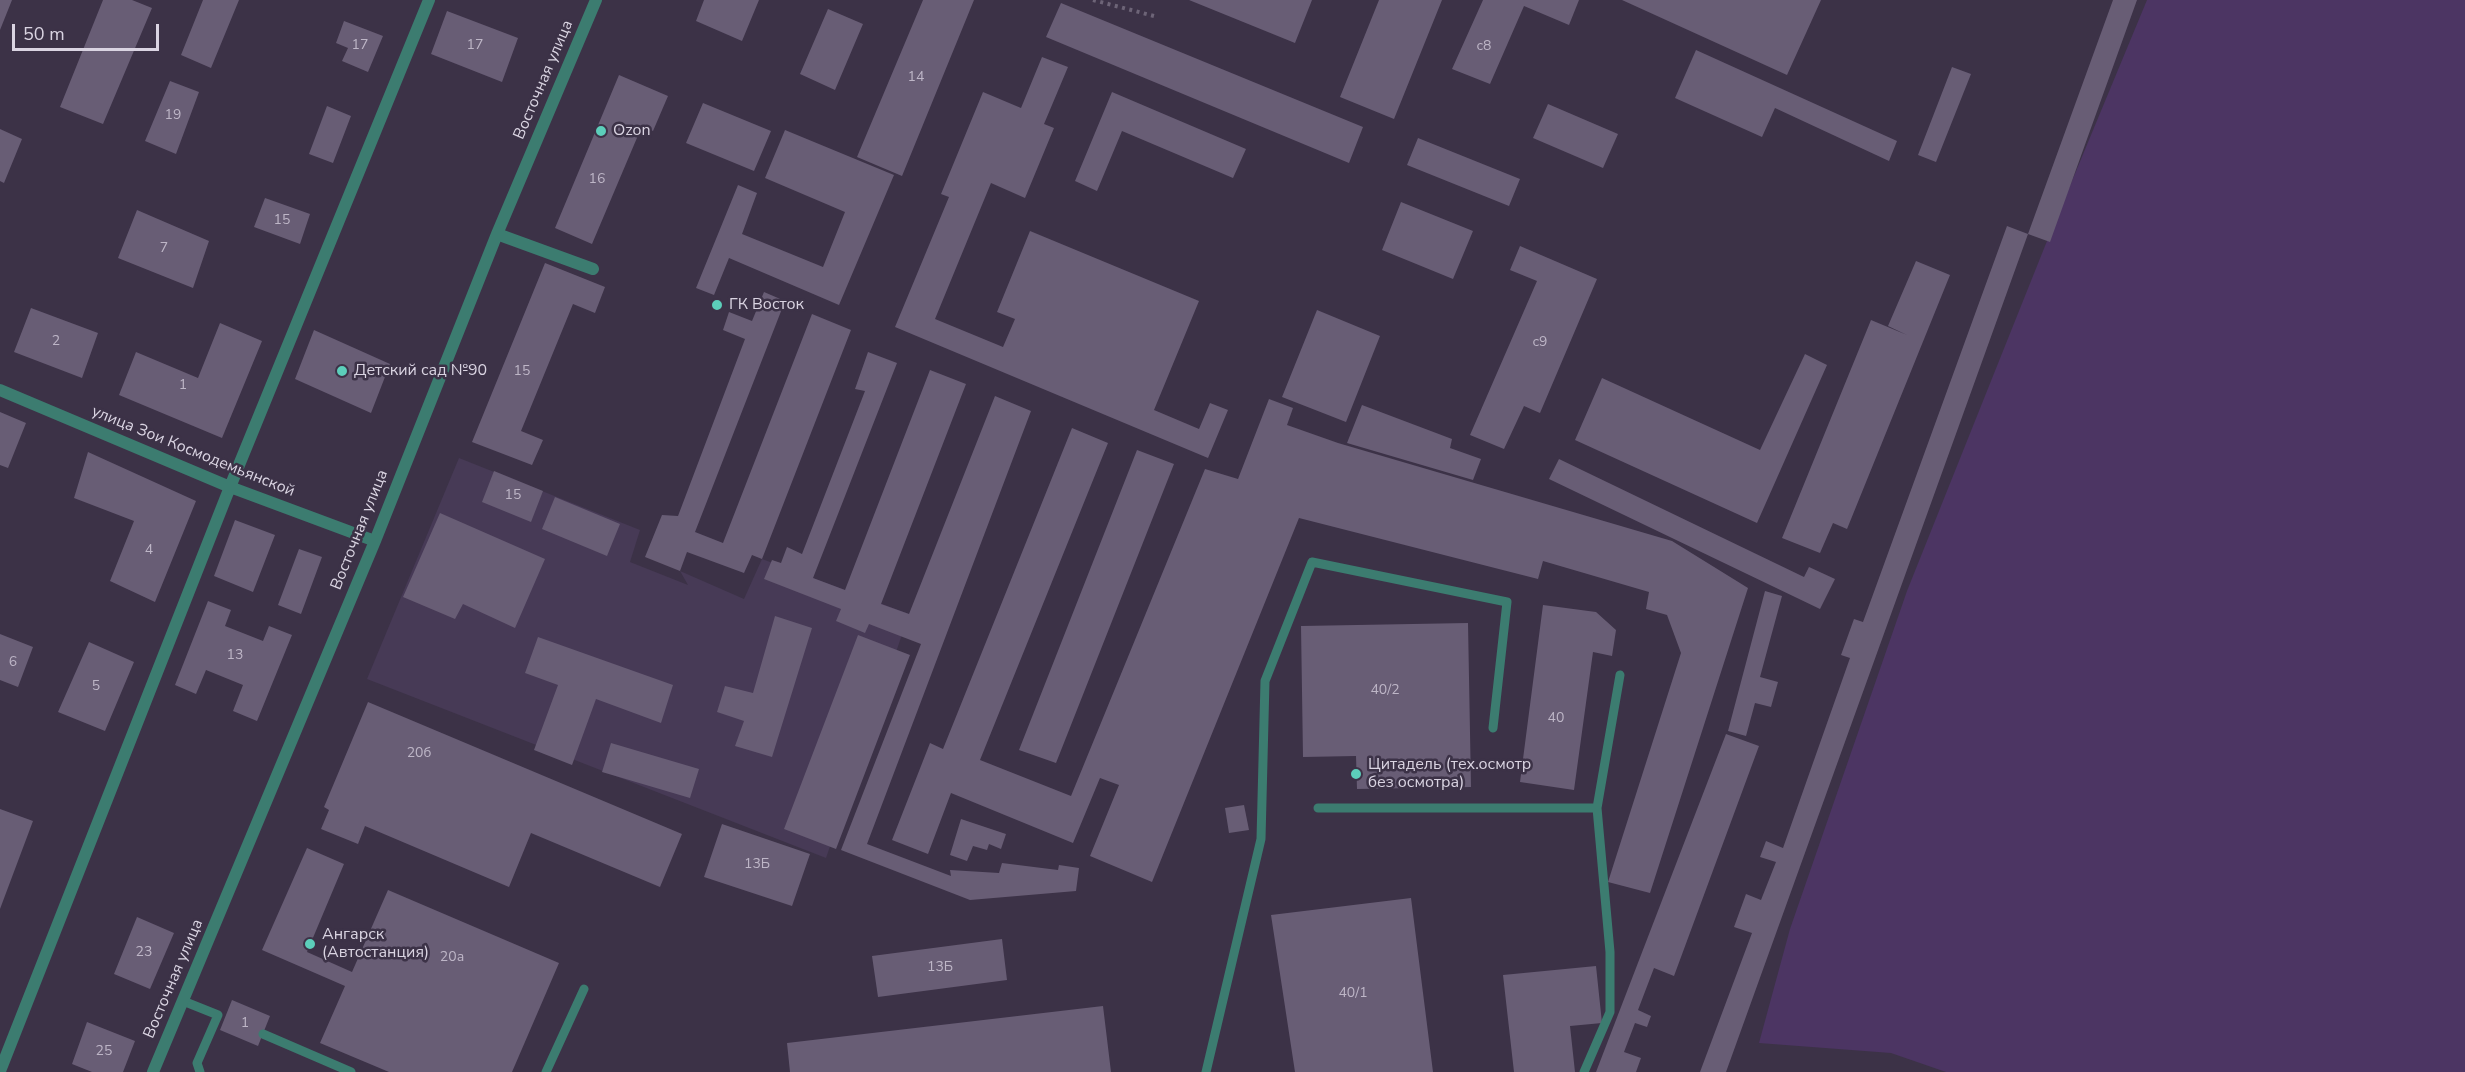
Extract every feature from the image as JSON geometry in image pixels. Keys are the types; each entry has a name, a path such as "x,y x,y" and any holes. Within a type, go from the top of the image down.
{"street":[{"path":"0,1071 230,487 429,0"},
{"name":"Восточная улица","path":"153,1072 375,541 497,234 596,0"},
{"path":"497,234 593,269"},
{"name":"улица Зои Космодемьянской","path":"0,390 230,487 375,541"}],"lane":[{"path":"1206,1072 1261,839 1265,681 1312,562 1507,602 1493,728"},
{"path":"1584,1072 1610,1012 1610,952 1597,808 1620,675"},
{"path":"1318,808 1597,808"},
{"path":"546,1072 584,989"},
{"path":"183,1001 222,1017 197,1063 200,1072"},
{"path":"263,1034 351,1072"}],"path":[{"path":"1093,0 1154,16"}],"shaded area":[{"path":"2147,0 2465,0 2465,1072 1946,1072 1891,1053 1759,1043 1790,929 1907,591 2045,246"},
{"path":"459,458 640,530 630,562 688,585 680,571 744,599 762,559 909,614 826,858 367,679"}],"building":[{"path":"0,0 12,0 0,30"},
{"path":"103,0 132,0 152,8 103,124 60,107"},
{"path":"203,0 239,0 211,68 181,55"},
{"path":"704,0 759,0 742,41 696,21"},
{"path":"923,0 974,0 902,176 857,157"},
{"path":"1189,0 1312,0 1295,43"},
{"path":"1379,0 1442,0 1394,119 1340,97"},
{"path":"1483,0 1579,0 1569,25 1524,6 1490,84 1452,69"},
{"path":"1622,0 1821,0 1787,75"},
{"path":"2113,0 2137,0 2050,242 2028,234"},
{"path":"1061,3 1363,127 1349,163 1046,37"},
{"path":"828,9 863,24 835,90 800,74"},
{"path":"447,11 518,38 502,82 431,54"},
{"path":"344,21 383,36 368,72 342,61 348,48 336,43"},
{"path":"1696,50 1897,141 1889,161 1775,108 1762,137 1675,98"},
{"path":"1042,57 1068,67 1044,124 1054,128 1025,198 991,183 935,319 1003,347 1015,319 997,312 1030,231 1199,301 1154,410 1199,429 1210,403 1228,410 1208,458 895,327 949,197 941,194 983,92 1021,108"},
{"path":"1952,67 1971,74 1936,162 1918,155"},
{"path":"619,75 668,96 653,131 642,126 592,244 555,228"},
{"path":"170,81 199,92 176,154 145,141"},
{"path":"1112,92 1246,149 1233,178 1122,131 1097,191 1075,181"},
{"path":"703,103 771,131 754,171 686,143"},
{"path":"1548,104 1618,134 1603,168 1533,138"},
{"path":"327,106 351,116 333,163 309,154"},
{"path":"0,129 22,139 4,183 0,181"},
{"path":"785,130 894,175 839,305 729,258 714,295 696,288 738,185 757,193 742,234 823,267 845,212 765,178"},
{"path":"1418,138 1520,179 1509,206 1407,165"},
{"path":"265,198 310,214 300,244 254,227"},
{"path":"1401,202 1473,231 1453,279 1382,250"},
{"path":"137,210 209,241 193,288 118,258"},
{"path":"2007,226 2028,234 1726,1072 1700,1072 1752,933 1734,927 1746,894 1761,900 1776,862 1760,857 1766,841 1783,848 1850,658 1841,655 1854,619 1863,622"},
{"path":"1520,246 1597,279 1540,413 1524,406 1504,449 1470,435 1537,281 1510,270"},
{"path":"1916,261 1950,275 1847,529 1833,523 1820,553 1782,538 1871,320 1907,335 1888,326"},
{"path":"545,263 605,287 595,313 573,304 521,431 543,440 532,465 472,442"},
{"path":"764,292 785,301 695,532 723,543 812,314 851,330 762,559 752,555 744,573 687,552 680,571 645,557 662,515 678,516 745,339 723,330 729,312 752,321"},
{"path":"31,308 98,333 82,378 14,352"},
{"path":"1317,310 1380,336 1346,422 1282,397"},
{"path":"220,323 262,341 222,438 119,395 136,352 198,378"},
{"name":"Детский сад №90","path":"314,330 390,364 371,413 295,379"},
{"path":"868,352 897,363 813,578 845,590 930,370 966,384 881,604 909,614 995,396 1031,411 867,844 951,876 950,870 999,873 1002,863 1058,870 1059,865 1079,868 1076,891 970,900 841,850 921,644 869,624 865,633 836,621 841,609 764,579 772,560 781,563 787,547 802,554 865,391 855,389"},
{"path":"1805,354 1827,365 1757,523 1575,440 1602,378 1760,450"},
{"path":"1269,399 1293,408 1287,425 1338,443 1672,541 1748,588 1650,893 1608,882 1681,653 1667,615 1646,609 1649,592 1543,561 1538,579 1299,518 1152,882 1090,856 1119,785 1100,778 1073,843 951,793 928,854 892,840 930,743 943,749 1072,428 1108,443 980,760 1071,796 1205,469 1238,479"},
{"path":"1362,405 1452,439 1450,448 1481,459 1473,480 1347,443"},
{"path":"0,412 26,423 8,468 0,465"},
{"path":"1137,450 1174,464 1056,763 1019,750"},
{"path":"88,452 196,501 155,602 110,581 134,521 74,498"},
{"path":"1559,459 1804,577 1809,567 1835,579 1820,609 1549,479"},
{"path":"494,471 543,491 531,522 482,502"},
{"path":"555,497 620,524 607,556 542,529"},
{"path":"440,513 545,559 515,628 463,604 455,619 403,597"},
{"path":"235,520 275,535 253,592 214,576"},
{"path":"299,549 322,557 301,614 278,605"},
{"path":"1765,591 1782,596 1760,677 1778,682 1771,707 1755,703 1746,736 1728,731"},
{"path":"208,601 231,610 225,626 263,641 269,626 292,635 257,721 233,711 243,685 206,670 196,694 175,685"},
{"path":"1543,605 1596,612 1616,630 1612,656 1593,652 1574,790 1520,782"},
{"path":"775,616 812,628 772,757 735,746 744,721 717,712 725,686 753,693"},
{"path":"1468,623 1471,787 1357,789 1356,756 1303,757 1301,626"},
{"path":"0,634 33,647 18,687 0,680"},
{"path":"858,635 910,655 836,849 784,829"},
{"path":"538,637 673,685 661,723 596,699 572,765 534,750 558,685 525,673"},
{"path":"89,642 134,662 105,731 58,712"},
{"path":"368,702 682,834 660,887 531,833 509,887 365,826 358,844 321,829 329,810 324,807"},
{"path":"1726,734 1759,746 1674,976 1654,968 1638,1010 1651,1016 1647,1027 1635,1023 1624,1052 1641,1058 1636,1072 1596,1072"},
{"path":"611,743 699,769 690,798 602,772"},
{"path":"1244,805 1249,830 1229,833 1225,808"},
{"path":"0,809 33,821 0,909"},
{"path":"961,819 1006,834 1001,849 989,844 987,850 973,846 967,861 950,855"},
{"path":"722,824 810,854 792,906 704,877"},
{"path":"307,848 344,864 307,952 352,972 388,890 559,963 512,1072 389,1072 320,1043 345,986 262,950"},
{"path":"1411,898 1433,1072 1295,1072 1271,915"},
{"path":"137,917 174,933 150,989 114,974"},
{"path":"1002,939 1007,980 878,997 872,956"},
{"path":"1596,966 1602,1023 1570,1026 1575,1072 1514,1072 1503,975"},
{"path":"232,1000 270,1016 258,1046 220,1030"},
{"path":"1103,1006 1111,1072 790,1072 787,1043"},
{"path":"87,1022 135,1041 123,1072 92,1072 72,1064"}],"place":[{"name":"Ozon","path":"601,131"},
{"name":"ГК Восток","path":"717,305"},
{"name":"Детский сад №90","path":"342,371"},
{"name":"Цитадель (тех.осмотр без осмотра)","path":"1356,774"},
{"name":"Ангарск (Автостанция)","path":"310,944"}]}
